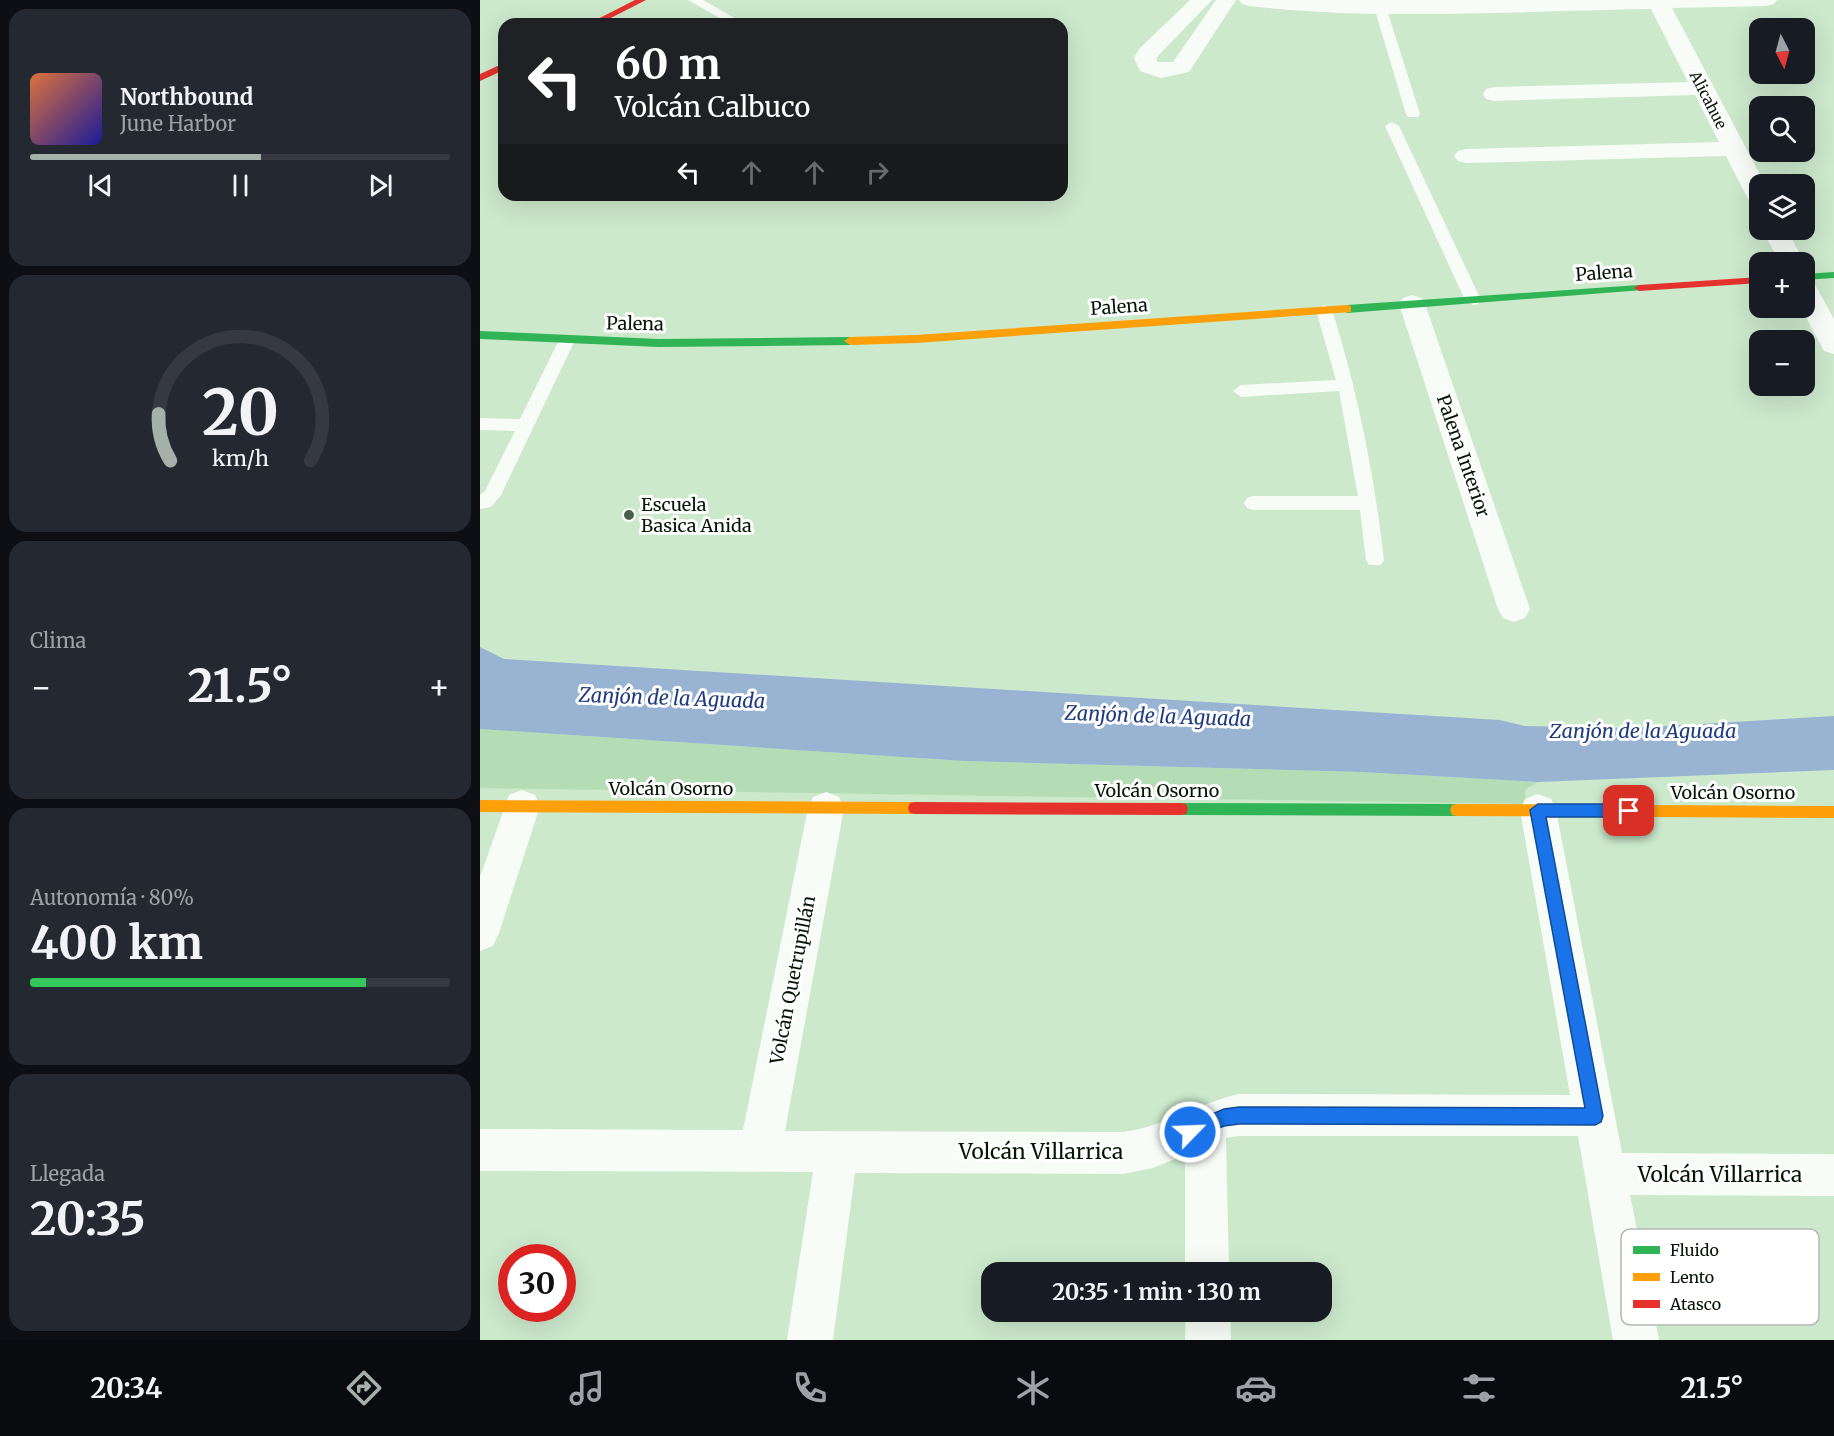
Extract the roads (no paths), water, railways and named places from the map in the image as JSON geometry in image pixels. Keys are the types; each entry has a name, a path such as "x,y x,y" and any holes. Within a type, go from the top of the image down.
{"street":[{"path":"604,18 642,0"},
{"path":"1202,0 1147,54 1145,58 1148,66 1161,71 1181,67 1226,0"},
{"path":"1249,0 1380,7 1767,0"},
{"name":"Alicahue","path":"1658,1 1749,178"},
{"path":"480,78 498,69"},
{"path":"1494,94 1702,88"},
{"path":"1466,156 1734,149"},
{"path":"1815,276 1834,275"},
{"name":"Palena","path":"480,335 567,340 715,343 838,342 994,334 1749,281"},
{"name":"Palena Interior","path":"1412,304 1514,609"},
{"path":"1815,308 1834,345"},
{"name":"Volcán Osorno","path":"480,806 1834,812"},
{"path":"480,933 522,806"},
{"name":"Volcán Quetrupillán","path":"760,1152 826,808"},
{"path":"1538,810 1621,1260"},
{"name":"Volcán Villarrica","path":"480,1150 1137,1152 1158,1146 1205,1125 1239,1115 1595,1116"},
{"path":"1205,1125 1207,1262"},
{"path":"810,1340 837,1151"},
{"name":"Volcán Villarrica","path":"1605,1174 1834,1176"},
{"path":"1208,1322 1208,1340"},
{"path":"1633,1325 1636,1340"}],"lane":[{"path":"694,0 728,18"},
{"path":"1380,7 1413,114"},
{"path":"1392,126 1473,300"},
{"path":"1324,310 1347,385 1369,503 1374,560"},
{"path":"480,502 485,502 492,495 567,340"},
{"path":"1241,391 1347,385"},
{"path":"480,424 524,425"},
{"path":"1253,503 1369,503"}],"water":[{"name":"Zanjón de la Aguada","path":"480,647 504,659 1500,720 1525,726 1631,728 1834,716 1834,770 1538,782 1361,772 964,761 480,729"}],"place":[{"name":"Escuela Basica Anida","path":"629,515"}]}
